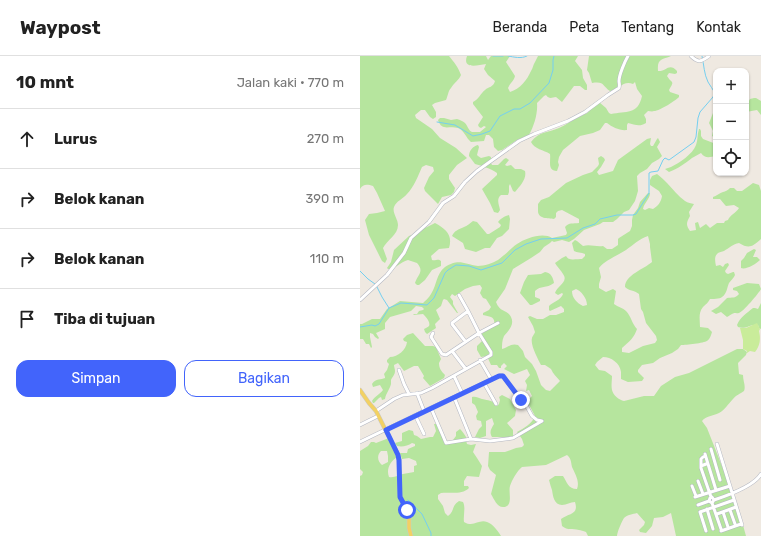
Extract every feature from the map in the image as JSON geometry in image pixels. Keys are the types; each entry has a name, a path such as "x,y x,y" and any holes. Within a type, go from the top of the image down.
{"main road":[{"path":"360,390 376,411 398,455 400,497 409,514 409,528 411,536"}],"street":[{"path":"360,300 387,275 404,253 411,238 429,222 443,204 454,196 465,182 477,171 519,141 540,131 568,121 585,112 619,88 619,79 628,56"},
{"path":"691,56 695,60 700,61 709,56"},
{"path":"376,411 403,395 423,392 454,376 465,368 490,356 491,354 478,333 459,295"},
{"path":"465,341 452,323 468,311"},
{"path":"433,333 431,337 442,354 446,355 478,333 498,323"},
{"path":"452,351 465,368"},
{"path":"480,360 491,379"},
{"path":"399,370 409,394"},
{"path":"454,376 462,393"},
{"path":"360,442 415,415 499,376 503,376 526,405 532,416 537,420 542,421 513,438 490,440 471,439 446,443 431,408"},
{"path":"484,383 496,404"},
{"path":"417,393 424,411"},
{"path":"454,397 471,439"},
{"path":"415,415 424,434"},
{"path":"360,425 378,416"},
{"path":"716,490 705,455 702,459 701,468 721,530 742,524 717,444"},
{"path":"710,449 720,480"},
{"path":"715,463 722,461"},
{"path":"701,466 708,464"},
{"path":"698,505 732,493 752,483 760,477 761,474"},
{"path":"698,481 703,494"},
{"path":"692,486 695,497 730,486"},
{"path":"706,531 700,512 734,500"},
{"path":"718,514 736,507"},
{"path":"707,509 713,529"},
{"path":"730,510 735,524"},
{"path":"723,512 728,527"}],"green space":[{"path":"360,56 449,56 461,75 450,89 446,100 432,105 436,112 436,117 433,119 425,110 421,110 415,115 416,118 432,129 440,138 456,148 467,158 457,165 449,175 449,179 455,188 454,192 451,195 442,197 438,204 425,191 424,188 429,177 434,171 433,167 426,165 422,167 412,188 396,203 394,207 398,229 383,248 387,259 385,263 382,261 369,235 365,220 369,214 385,211 373,186 365,185 360,189"},
{"path":"467,56 486,56 488,60 491,56 510,56 506,62 515,76 508,88 510,92 517,89 525,81 538,56 578,56 575,61 582,70 583,78 587,85 587,90 580,86 574,86 562,102 556,97 550,98 546,95 544,96 537,103 535,119 529,135 498,151 494,147 493,139 489,135 486,135 484,141 471,142 460,129 455,127 444,127 438,120 440,118 451,120 457,119 465,123 472,132 480,132 486,127 479,127 478,125 483,117 473,102 485,90 493,85 495,81 484,69 486,64 475,66 469,65 466,60"},
{"path":"589,56 671,56 659,62 658,71 672,67 677,71 675,74 669,73 667,76 672,82 669,90 670,92 679,95 679,97 657,111 648,111 644,115 646,123 642,125 628,123 627,130 622,130 605,123 600,130 580,136 563,150 559,157 557,171 554,171 550,165 550,154 532,144 531,142 534,138 555,130 589,112 593,105 599,102 611,114 631,111 638,106 642,96 637,89 635,82 633,84 626,83 610,91 601,83 592,83 587,70"},
{"path":"756,98 761,101 761,115 757,110 749,111 750,99"},
{"path":"713,113 713,131 709,123"},
{"path":"700,129 703,139 713,143 713,156 706,157 701,153 669,172 665,169 685,158 692,152 697,143"},
{"path":"651,138 650,144 653,146 658,138 660,142 657,147 662,156 637,176 638,191 635,201 629,210 624,212 613,222 603,222 584,230 569,242 562,240 552,241 540,252 513,269 505,289 496,302 499,308 508,313 512,320 510,328 503,338 502,349 512,345 518,345 523,351 525,357 532,364 541,385 546,390 550,391 560,381 551,369 545,365 541,365 538,359 533,348 532,341 532,337 535,332 528,317 530,316 537,319 543,319 550,315 556,315 564,312 564,309 561,306 550,311 549,310 549,306 562,296 562,293 558,295 555,293 565,279 555,263 566,256 569,259 582,259 585,256 585,254 574,251 572,243 575,240 583,246 603,246 607,249 612,249 618,245 618,239 630,231 633,215 640,202 648,193 650,193 650,195 643,209 653,209 660,202 662,196 659,191 650,185 652,176 657,174 682,199 694,204 689,212 690,216 687,222 690,231 696,230 695,223 698,222 700,228 706,224 710,228 717,223 724,223 739,208 734,205 726,206 720,199 713,199 713,197 730,188 734,188 737,191 742,191 753,183 759,185 761,191 761,239 750,246 745,246 739,243 735,244 718,253 715,257 716,266 720,265 723,267 728,263 729,265 725,271 726,273 728,274 734,272 735,275 729,283 724,296 721,298 710,299 700,312 700,327 708,328 712,332 708,340 705,342 681,345 672,353 653,363 642,365 638,372 644,378 642,381 628,382 621,379 619,366 615,361 609,358 603,357 595,365 599,370 605,371 612,376 613,392 616,397 624,401 644,396 654,396 661,386 675,377 689,373 737,349 743,349 747,352 738,363 739,374 743,375 745,387 744,391 735,396 721,412 702,421 707,428 738,507 746,536 676,536 671,513 663,517 654,518 652,526 646,533 640,532 639,530 645,522 637,513 628,515 624,518 617,536 588,536 586,532 566,528 562,526 561,519 574,512 576,509 575,502 564,505 557,504 553,497 549,480 555,476 563,476 572,488 577,489 577,478 567,455 546,465 522,467 518,471 510,486 510,502 508,505 501,507 497,504 491,494 496,475 488,466 489,452 505,452 522,447 524,445 522,439 517,432 530,424 535,416 527,401 532,396 529,390 526,391 527,385 525,381 530,375 527,369 514,374 504,369 507,366 504,363 501,368 497,365 491,365 487,356 481,357 477,350 477,346 482,341 481,334 494,326 494,320 492,318 483,315 483,313 491,307 480,293 482,288 480,285 465,289 455,296 452,294 450,297 458,313 447,300 444,299 441,306 436,310 440,319 435,324 436,328 427,334 424,329 429,326 429,321 423,314 413,315 424,309 416,306 411,311 390,317 385,323 385,329 376,333 379,338 378,339 370,333 371,348 363,339 360,339 360,324 372,319 380,319 387,309 400,301 423,303 433,291 438,276 442,270 450,264 462,262 478,266 486,265 498,260 517,244 530,238 548,236 552,238 566,235 567,233 565,227 570,224 579,223 579,219 562,210 556,213 556,217 554,219 541,217 538,214 538,204 541,200 549,197 566,183 592,172 598,166 598,158 601,156 605,160 597,172 599,175 613,171 618,160 647,139","holes":["648,236 652,262 631,276 625,287 639,294 641,309 646,323 656,336 657,340 655,343 643,346 629,353 622,352 622,348 635,335 637,329 626,311 614,304 616,291 613,289 606,292 599,288 601,277 599,268 608,260 626,250 639,240","576,289 583,295 587,305 583,306 575,300 572,291"]},
{"path":"478,145 477,155 481,158 491,157 492,165 498,165 506,158 509,160 505,165 511,165 515,169 525,171 524,180 515,192 510,184 508,195 501,195 499,197 498,202 500,210 498,213 494,212 482,189 497,175 497,173 489,168 475,164 469,156 474,146"},
{"path":"509,215 509,229 502,236 497,238 490,248 485,248 476,252 465,249 463,243 452,236 456,231 473,221 477,222 487,234 489,234 500,227 501,225 498,222 500,220"},
{"path":"435,223 448,233 450,239 449,248 439,249 431,256 432,260 441,261 441,266 432,270 425,280 419,285 415,283 420,273 417,263 408,260 393,268 387,268 391,262 394,250 409,236"},
{"path":"754,249 756,250 753,257 757,257 760,260 754,265 741,268 741,261 747,253"},
{"path":"545,272 549,273 554,283 539,288 535,291 535,297 540,299 540,301 530,305 520,293 524,282 528,275 541,274"},
{"path":"747,283 759,284 761,289 741,312 733,313 727,317 721,312 716,314 711,311 718,307 727,298 738,296 739,294 737,291 733,290 733,288"},
{"path":"761,303 761,329 758,325 744,328 738,327 738,322 742,317 753,308 758,309"},
{"path":"757,323 760,329 759,345 755,352 750,351 747,353 747,351 743,349 743,340 740,328 746,328"},
{"path":"413,333 425,346 436,347 441,359 439,365 440,369 445,375 444,378 430,386 423,378 424,376 418,366 414,366 404,371 398,363 394,365 395,372 385,399 382,400 381,397 373,403 373,399 383,390 380,385 373,387 372,384 377,380 385,378 384,374 389,364 387,360 390,357 399,354 403,350 407,342 403,339 407,335"},
{"path":"502,395 510,399 516,410 515,416 507,423 513,430 513,436 492,437 491,430 494,424 492,418 486,421 486,436 480,438 475,437 482,426 481,421 477,420 476,416 478,412 475,405 472,403 472,397 493,402 497,406 500,400 499,397"},
{"path":"434,424 436,424 448,442 453,440 456,436 456,432 460,429 466,437 467,444 476,444 473,452 482,466 479,477 467,476 464,481 464,486 468,486 469,488 463,492 441,493 438,495 438,499 443,506 445,513 448,516 459,501 463,502 464,522 467,524 473,524 484,521 487,522 497,530 501,536 360,536 360,476 363,472 360,469 360,451 371,442 376,443 389,438 397,457 389,466 389,477 414,472 414,466 417,465 416,461 409,458 402,459 400,453 407,453 408,449 415,446 415,444 412,443 407,446 397,446 395,443 402,441 402,433 409,430 413,431 414,435 421,439 433,437 436,431","holes":["381,451 387,451 388,462 382,465 378,460 379,454"]}],"waterway":[{"path":"493,56 503,56"},
{"path":"508,56 520,58 527,56"},
{"path":"437,122 455,125 473,136 490,131 500,116 514,109 520,109 530,103 549,83 553,70 554,56"},
{"path":"360,327 375,326 379,324 389,308 401,303 427,305 434,298 445,273 456,265 469,266 481,270 502,263 515,250 526,244 541,239 567,238 583,228 595,224 600,219 617,215 636,214 649,193 649,173 658,171 665,158 669,160 694,142 700,112 715,93 707,79 702,56"},
{"path":"360,271 375,284"},
{"path":"377,287 389,308"},
{"path":"408,500 422,514 431,536"}],"route":[{"path":"407,510 400,497 398,455 386,430 501,375 521,400"}]}
